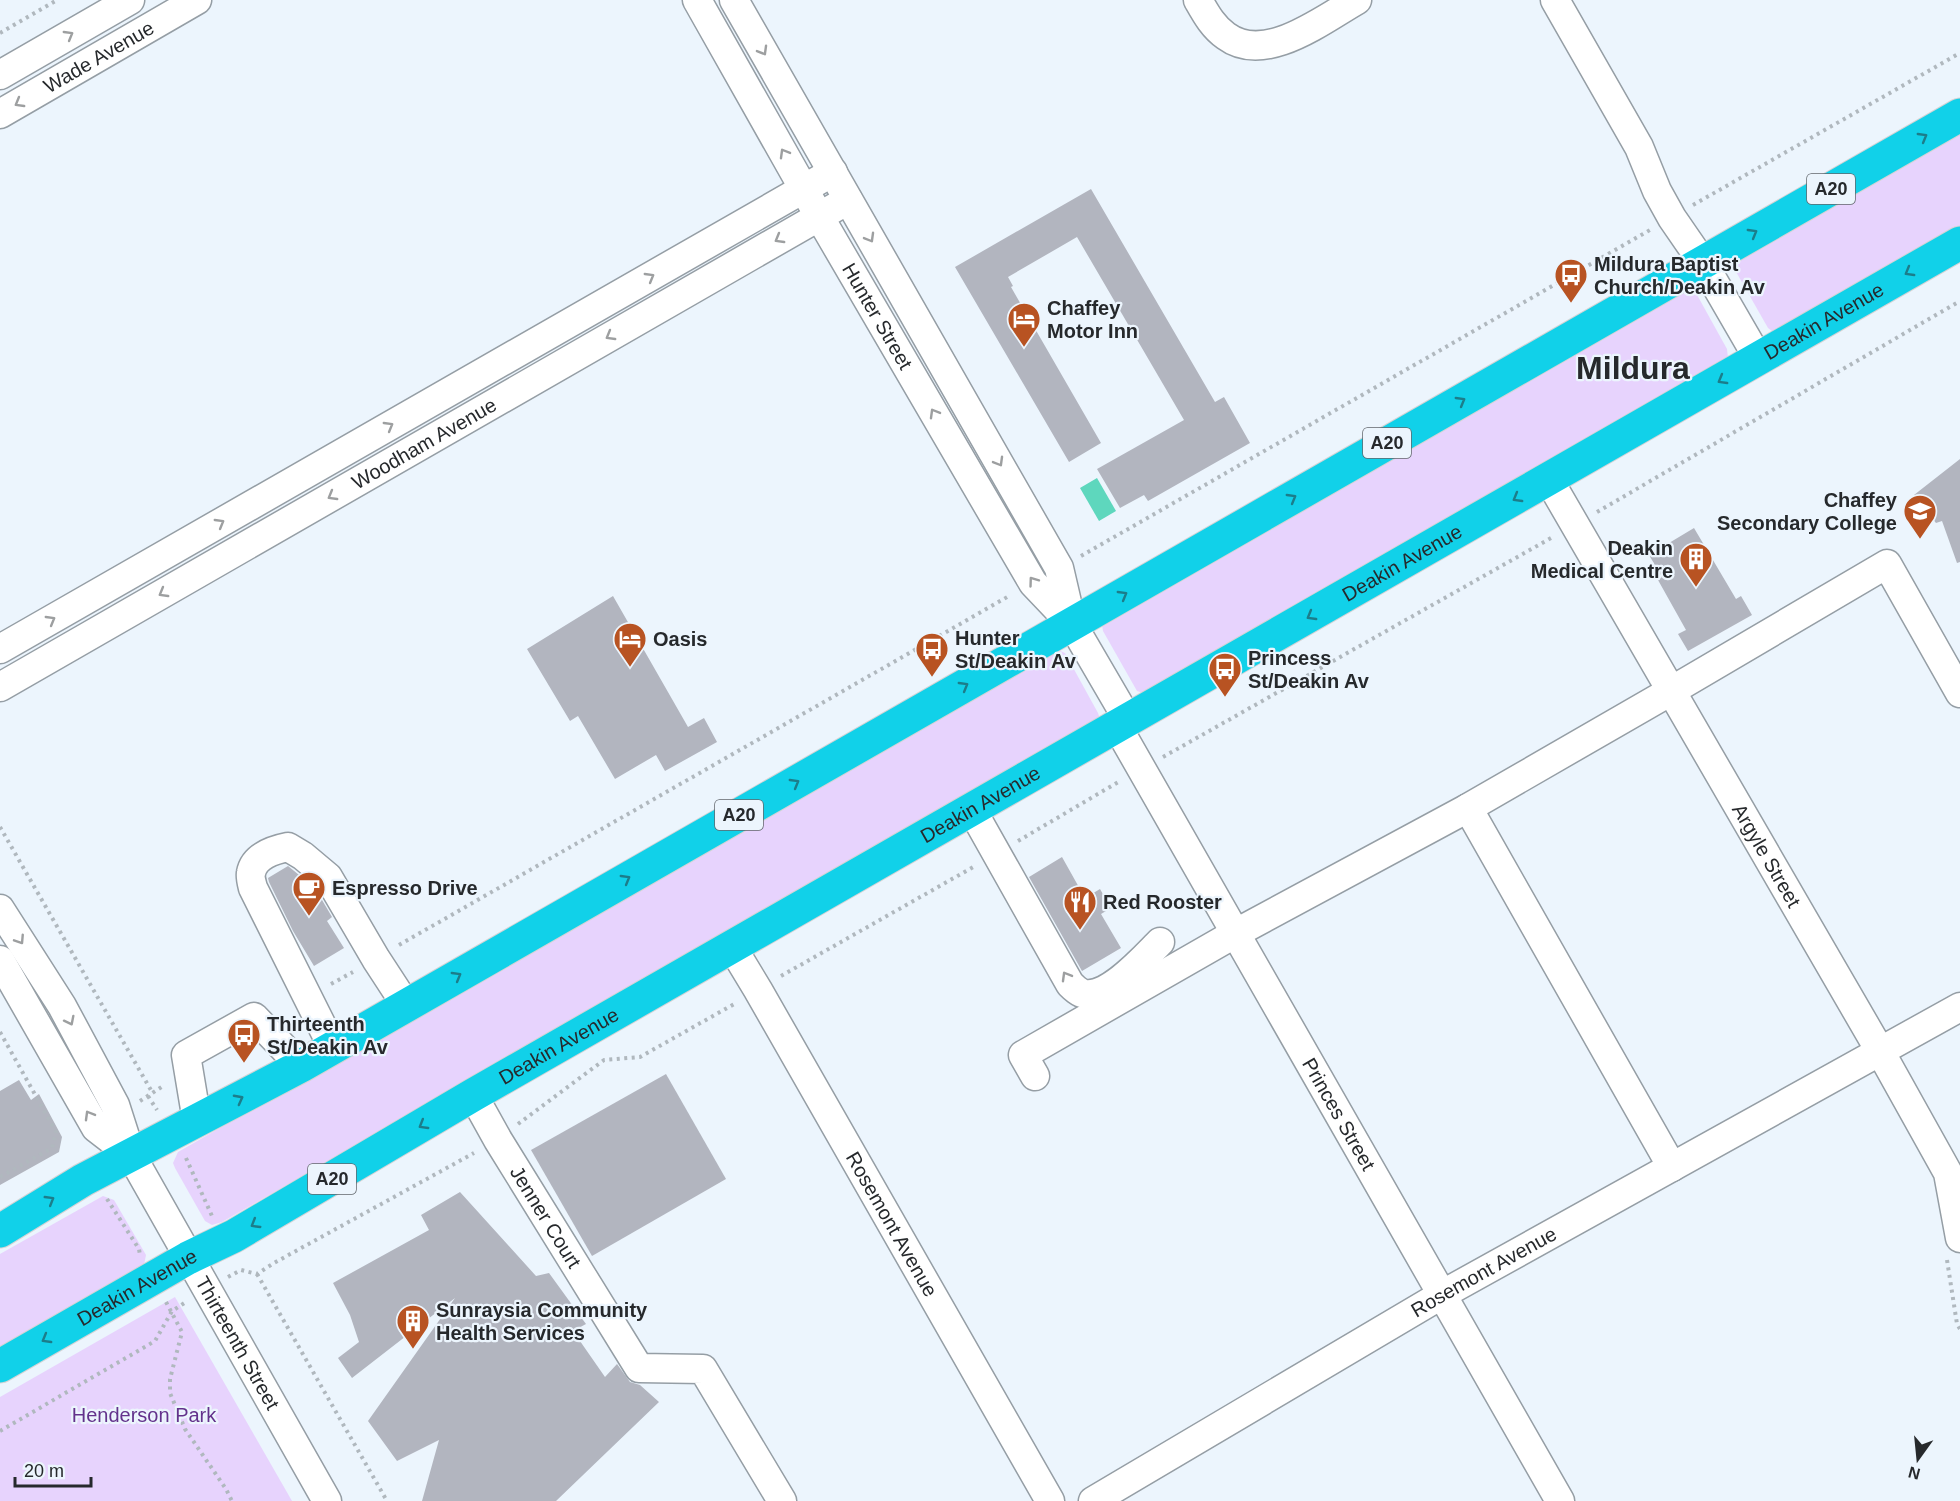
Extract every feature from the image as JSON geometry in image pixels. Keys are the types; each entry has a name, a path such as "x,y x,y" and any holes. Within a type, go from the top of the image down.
{"highway":[{"name":"A20","path":"0,1231 92,1175 333,1048 1960,115"},
{"name":"Deakin Avenue","path":"0,1366 188,1258 225,1242 473,1095 1960,243"}],"street":[{"name":"Wade Avenue","path":"0,75 130,0"},
{"name":"Wade Avenue","path":"0,114 197,0"},
{"name":"Hunter Street","path":"697,0 819,216 1033,583 1072,624"},
{"name":"Hunter Street","path":"734,0 1059,568 1072,624 1122,723"},
{"path":"1198,0 1217,29 1228,38 1239,44 1254,45 1281,43 1357,0"},
{"path":"1555,0 1639,147 1657,191 1678,214 1758,358"},
{"name":"Woodham Avenue","path":"0,649 833,172"},
{"name":"Woodham Avenue","path":"0,687 848,200"},
{"name":"Argyle Street","path":"1549,480 1576,523 1948,1173 1960,1238"},
{"path":"1035,1076 1023,1055 1236,933 1468,808 1887,564 1960,693"},
{"name":"Princes Street","path":"1122,723 1141,769 1560,1501"},
{"path":"1468,808 1672,1167"},
{"path":"972,810 1070,984 1076,990 1085,994 1099,992 1130,974 1160,942"},
{"path":"333,1048 253,888 251,874 257,861 271,851 288,847 328,877 406,1005"},
{"name":"Thirteenth Street","path":"0,909 62,1006 120,1116 131,1155 327,1501"},
{"name":"Rosemont Avenue","path":"732,947 1050,1501"},
{"name":"Thirteenth Street","path":"0,960 7,990 96,1128 131,1155"},
{"path":"7,990 40,971"},
{"name":"Rosemont Avenue","path":"1093,1501 1443,1294 1960,1007"},
{"path":"184,1127 188,1067 186,1055 254,1017 301,1066"},
{"name":"Jenner Court","path":"473,1095 498,1140 639,1368 704,1369 782,1501"}],"path":[{"path":"0,33 57,0"},
{"path":"1059,568 1960,53"},
{"path":"257,1274 498,1140 604,1059 640,1057 1960,301"},
{"path":"307,998 1033,583"},
{"path":"0,827 150,1094 184,1127 182,1151 212,1213 213,1221 225,1242 242,1269 257,1274 387,1501"},
{"path":"0,1032 56,1132 52,1148 0,1177"},
{"path":"120,1116 188,1067"},
{"path":"92,1175 139,1249 142,1267 172,1311 182,1332 170,1379 170,1393 185,1429 232,1501"},
{"path":"0,1431 155,1341 172,1311 242,1269"}],"green space":[{"path":"1960,131 1960,226 1778,330 1772,331 1768,328 1735,270 1734,263"},
{"path":"1688,289 1696,293 1727,349 1728,358 1143,693 1137,691 1103,631 1102,625"},
{"path":"1054,650 1065,653 1098,713 1096,721 222,1222 212,1225 205,1221 173,1163 178,1152"},
{"path":"103,1196 114,1200 146,1255 144,1265 0,1350 0,1254"},
{"name":"Henderson Park","path":"175,1297 292,1501 0,1501 0,1397"}],"shaded area":[{"path":"1097,478 1116,511 1099,521 1080,488"}],"building":[{"name":"Chaffey Motor Inn","path":"1091,189 1215,402 1224,397 1250,443 1148,501 1144,495 1120,508 1097,469 1184,420 1077,237 1008,277 1013,286 1011,287 1101,443 1069,462 955,267"},
{"path":"1960,459 1960,562 1957,563 1942,521 1936,523 1914,495"},
{"name":"Deakin Medical Centre","path":"1694,528 1736,599 1741,596 1752,615 1688,651 1678,634 1686,630 1658,580 1662,577 1649,555"},
{"path":"613,596 688,727 704,718 717,742 665,771 656,755 615,779 578,716 570,721 527,649"},
{"name":"Red Rooster","path":"1062,857 1085,898 1100,889 1111,908 1101,914 1121,948 1082,971 1029,877"},
{"name":"Espresso Drive","path":"288,866 315,888 332,917 327,921 344,948 314,966 293,931 269,882 268,878"},
{"path":"666,1074 726,1179 592,1256 531,1150"},
{"path":"19,1080 31,1100 39,1094 62,1137 59,1152 0,1185 0,1091"},
{"name":"Sunraysia Community Health Services","path":"460,1192 536,1276 549,1273 586,1324 573,1331 605,1377 617,1364 630,1382 640,1385 659,1402 556,1501 422,1501 439,1440 397,1461 368,1421 455,1298 352,1378 338,1358 359,1342 350,1315 333,1283 429,1230 421,1215"}],"place":[{"name":"Mildura Baptist Church/Deakin Av","path":"1571,304"},
{"name":"Chaffey Motor Inn","path":"1024,348"},
{"name":"Chaffey Secondary College","path":"1920,540"},
{"name":"Deakin Medical Centre","path":"1696,588"},
{"name":"Oasis","path":"630,668"},
{"name":"Hunter St/Deakin Av","path":"932,678"},
{"name":"Princess St/Deakin Av","path":"1225,698"},
{"name":"Espresso Drive","path":"309,917"},
{"name":"Red Rooster","path":"1080,931"},
{"name":"Thirteenth St/Deakin Av","path":"244,1064"},
{"name":"Sunraysia Community Health Services","path":"413,1350"}],"district":[{"name":"Mildura","path":"1633,368"}]}
